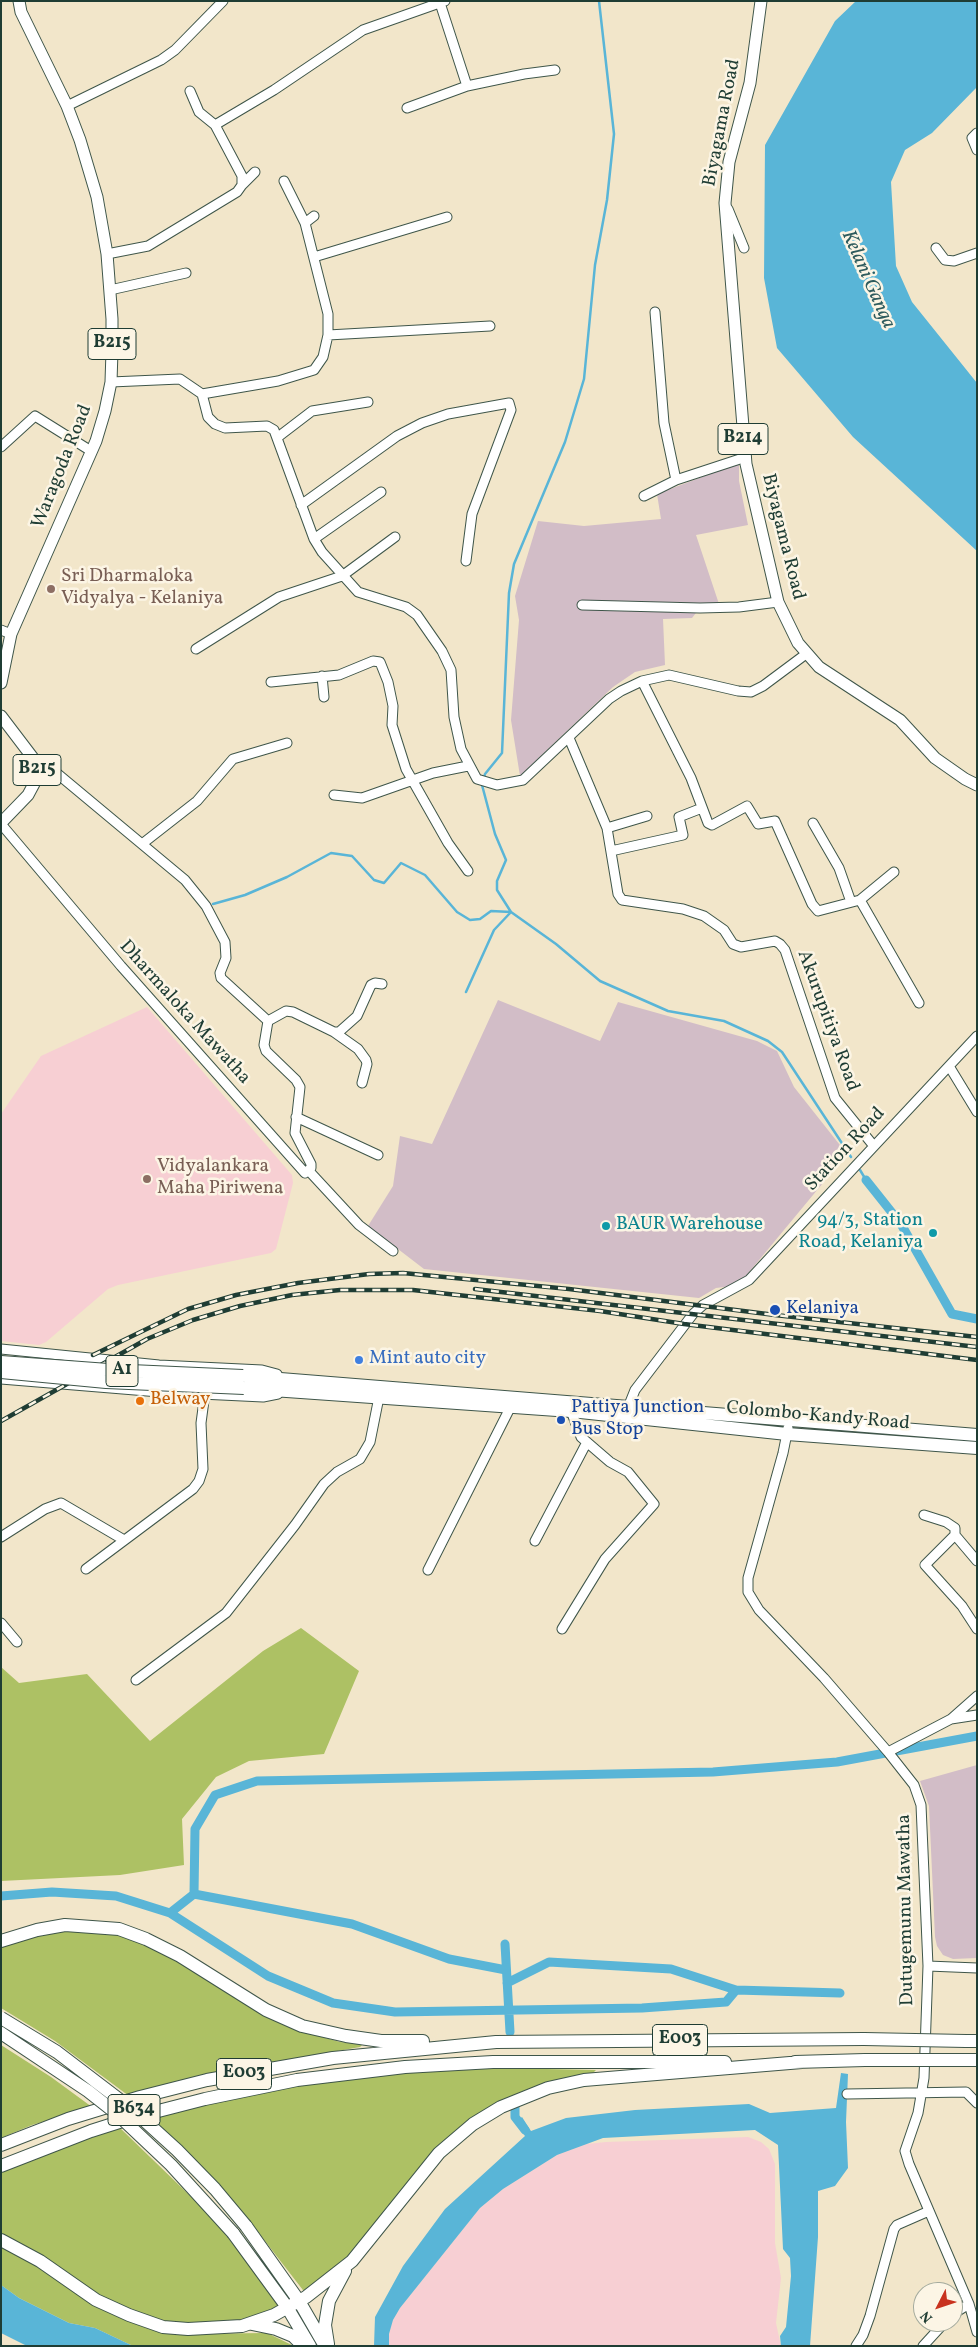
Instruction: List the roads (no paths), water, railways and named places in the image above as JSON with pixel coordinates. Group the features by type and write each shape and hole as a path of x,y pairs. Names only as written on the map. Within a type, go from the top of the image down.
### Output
{"highway":[{"name":"A1","path":"1,1362 299,1385"},
{"name":"A1","path":"1,1372 106,1382 244,1382"},
{"name":"Colombo-Kandy Road","path":"299,1385 627,1412 788,1434 977,1448"},
{"name":"Colombo-Kandy Road","path":"299,1385 379,1397 510,1408 788,1419 977,1435"},
{"path":"1,1941 37,1930 65,1925 119,1929 146,1939 180,1956 266,2010 302,2026 346,2036 381,2041 496,2042"},
{"name":"B634","path":"1,2018 57,2052 133,2110 196,2169 246,2226 299,2301 327,2346"},
{"name":"B634","path":"1,2033 81,2086 116,2113 171,2165 233,2233 288,2307 310,2346"},
{"name":"E003","path":"1,2145 106,2107 207,2080 333,2058 496,2042 864,2039 972,2041"},
{"name":"E003","path":"1,2166 91,2131 135,2117 205,2099 297,2080 405,2067 502,2062 971,2060"},
{"path":"327,2346 325,2325 329,2300 352,2261 439,2154 480,2120 501,2107 533,2093 584,2080 802,2062"},
{"path":"1,2240 40,2261 96,2300 129,2315 163,2326 188,2329 266,2325 293,2336 303,2346"},
{"path":"242,2326 266,2318 299,2301 352,2261"}],"main road":[{"name":"Waragoda Road","path":"1,683 6,632 91,451 105,411 111,382 112,319 110,290 107,254 97,197 80,140 67,106 21,12 19,1"},
{"name":"Biyagama Road","path":"761,1 750,83 729,162 725,203 746,457 778,602 798,643 819,667 900,720 935,758 965,780 977,785"},
{"name":"B215","path":"1,716 36,762 38,768 36,780 23,803 1,824"}],"street":[{"path":"67,106 161,60 175,50 223,1"},
{"path":"214,125 274,90 363,30 443,2 467,86"},
{"path":"407,108 467,86 524,74 555,70"},
{"path":"190,91 199,112 214,125 242,176 242,185"},
{"path":"977,133 972,138 977,150"},
{"path":"107,254 144,248 237,192 255,172"},
{"path":"111,382 180,380 202,394 278,381 314,370 324,358 328,335 328,314 305,223 284,181"},
{"path":"725,203 744,248"},
{"path":"305,223 314,216"},
{"path":"314,258 447,218"},
{"path":"936,248 945,260 954,261 976,254"},
{"path":"110,290 186,273"},
{"path":"655,312 664,423 676,480"},
{"path":"328,335 490,326"},
{"path":"202,394 208,417 214,424 224,428 267,426 274,430 314,539 342,576 358,592 406,607 417,615 431,632 451,670 454,717 461,749 468,766 477,779 497,785 512,784 523,780 609,699 621,690 642,681 669,675 738,691 751,692 763,686 806,654"},
{"path":"278,437 312,411 368,402"},
{"path":"301,505 397,436 422,423 448,414 509,403 511,410 472,514 466,561"},
{"path":"1,447 35,416 91,451"},
{"path":"644,496 676,480 746,457"},
{"path":"314,539 380,492"},
{"path":"196,649 279,597 342,576 395,536"},
{"path":"582,605 700,608 739,607 778,602"},
{"path":"271,682 338,674 374,661 380,662 388,682 393,706 392,725 412,781 448,843 468,871"},
{"path":"322,676 324,697"},
{"path":"642,681 691,778 708,823 712,825 747,806 759,824 772,820 775,821 818,911 856,901 894,872"},
{"name":"Akurupitiya Road","path":"569,738 607,828 618,894 622,900 683,909 704,916 724,930 733,944 741,947 775,941 780,944 785,950 835,1098 873,1145"},
{"path":"142,844 198,801 234,759 287,743"},
{"path":"334,795 362,798 433,773 468,766"},
{"path":"38,768 53,770 186,880 206,906 225,942 226,958 220,974 221,978 268,1021"},
{"path":"611,851 684,835 679,817 702,808"},
{"path":"607,828 647,816"},
{"path":"813,823 856,901 918,1003"},
{"name":"Dharmaloka Mawatha","path":"1,824 73,911 302,1171 309,1171 359,1225 393,1251"},
{"path":"334,1032 343,1030 357,1016 371,985 375,983 382,984"},
{"path":"268,1021 286,1011 293,1012 334,1032 358,1049 366,1060 367,1064 362,1083"},
{"path":"268,1021 264,1046 266,1051 296,1080 300,1087 295,1133 311,1164 309,1171"},
{"name":"Station Road","path":"627,1412 635,1390 693,1314 703,1305 749,1280 873,1145 977,1036"},
{"path":"949,1066 977,1112"},
{"path":"296,1117 378,1155"},
{"path":"1,1349 160,1365 262,1370 299,1385"},
{"path":"24,1382 26,1352"},
{"path":"159,1392 160,1365"},
{"path":"1,1379 159,1392 263,1397 299,1385"},
{"path":"86,1569 193,1489 199,1481 203,1469 201,1423 205,1393"},
{"path":"136,1680 226,1613 296,1525 324,1484 337,1472 360,1459 370,1442 379,1397"},
{"path":"428,1570 510,1408"},
{"path":"562,1629 605,1559 654,1504 628,1472 610,1462 582,1437 571,1411"},
{"name":"Dutugemunu Mawatha","path":"788,1419 788,1434 752,1562 748,1578 748,1592 759,1610 824,1678 904,1771 914,1785 921,1805 928,1966 922,2094 906,2151 929,2211 969,2304 977,2332"},
{"path":"535,1542 587,1442"},
{"path":"1,1537 45,1509 61,1503 124,1540"},
{"path":"924,1515 946,1522 955,1528 955,1535 977,1561"},
{"path":"955,1535 925,1565 962,1606 975,1624"},
{"path":"1,1623 18,1642"},
{"path":"888,1752 951,1719 977,1696"},
{"path":"951,1719 977,1715"},
{"path":"928,1966 977,1968"},
{"path":"966,2092 977,2103"},
{"path":"847,2094 977,2092"},
{"path":"856,2346 863,2335 870,2316 894,2229 898,2225 929,2211"},
{"path":"963,2308 969,2304"},
{"path":"923,2346 936,2332"}],"water":[{"name":"Kelani Ganga","path":"856,1 977,1 977,87 932,133 905,150 891,182 896,266 912,302 977,383 977,551 853,437 777,348 764,278 765,145 835,21"},
{"path":"841,2073 848,2074 846,2122 848,2168 835,2186 818,2191 818,2237 810,2346 781,2346 780,2336 786,2327 791,2276 790,2258 783,2249 778,2145 755,2130 603,2138 557,2155 503,2189 480,2208 400,2308 393,2320 389,2334 389,2346 374,2346 375,2317 403,2266 445,2209 525,2136 515,2123 522,2117 531,2131 566,2118 635,2110 749,2104 770,2113 836,2108"},
{"path":"1,2285 19,2298 69,2323 95,2328 133,2346 27,2346 1,2333"}],"waterway":[{"path":"599,1 614,134 607,200 595,265 584,379 565,442 514,564 509,593 502,753 485,774 482,785 495,834 506,860 497,881 497,890 511,912 556,944 600,981 668,1011 724,1021 768,1041 782,1052 851,1157"},
{"path":"213,904 245,895 287,877 331,853 352,856 374,880 384,883 401,863 425,875 457,912 470,920 480,919 491,911 511,912"},
{"path":"466,992 494,930 511,912"},
{"path":"860,1170 866,1180"},
{"path":"866,1180 901,1224 952,1314 977,1319"},
{"path":"1,1896 52,1892 116,1896 170,1913 194,1894 195,1829 215,1795 257,1781 713,1772 837,1762 977,1736"},
{"path":"194,1894 352,1924 449,1959 506,1970"},
{"path":"170,1913 268,1976 333,2003 395,2012 642,2008 726,2002 736,1990"},
{"path":"505,1944 510,2032"},
{"path":"507,1983 549,1962 671,1969 736,1990 840,1993"},
{"path":"515,2107 515,2117 525,2130"}],"railway":[{"path":"93,1355 188,1309 236,1295 298,1283 369,1274 403,1273 569,1289 775,1315 977,1337"},
{"path":"475,1289 977,1347"},
{"path":"1,1421 147,1339 193,1320 240,1306 292,1295 340,1290 413,1290 600,1311 684,1324 977,1360"}],"place":[{"name":"Sri Dharmaloka Vidyalya - Kelaniya","path":"51,589"},
{"name":"Vidyalankara Maha Piriwena","path":"147,1179"},
{"name":"BAUR Warehouse","path":"606,1226"},
{"name":"94/3, Station Road, Kelaniya","path":"933,1233"},
{"name":"Kelaniya","path":"775,1310"},
{"name":"Mint auto city","path":"359,1360"},
{"name":"Belway","path":"140,1401"},
{"name":"Pattiya Junction Bus Stop","path":"561,1420"}]}
